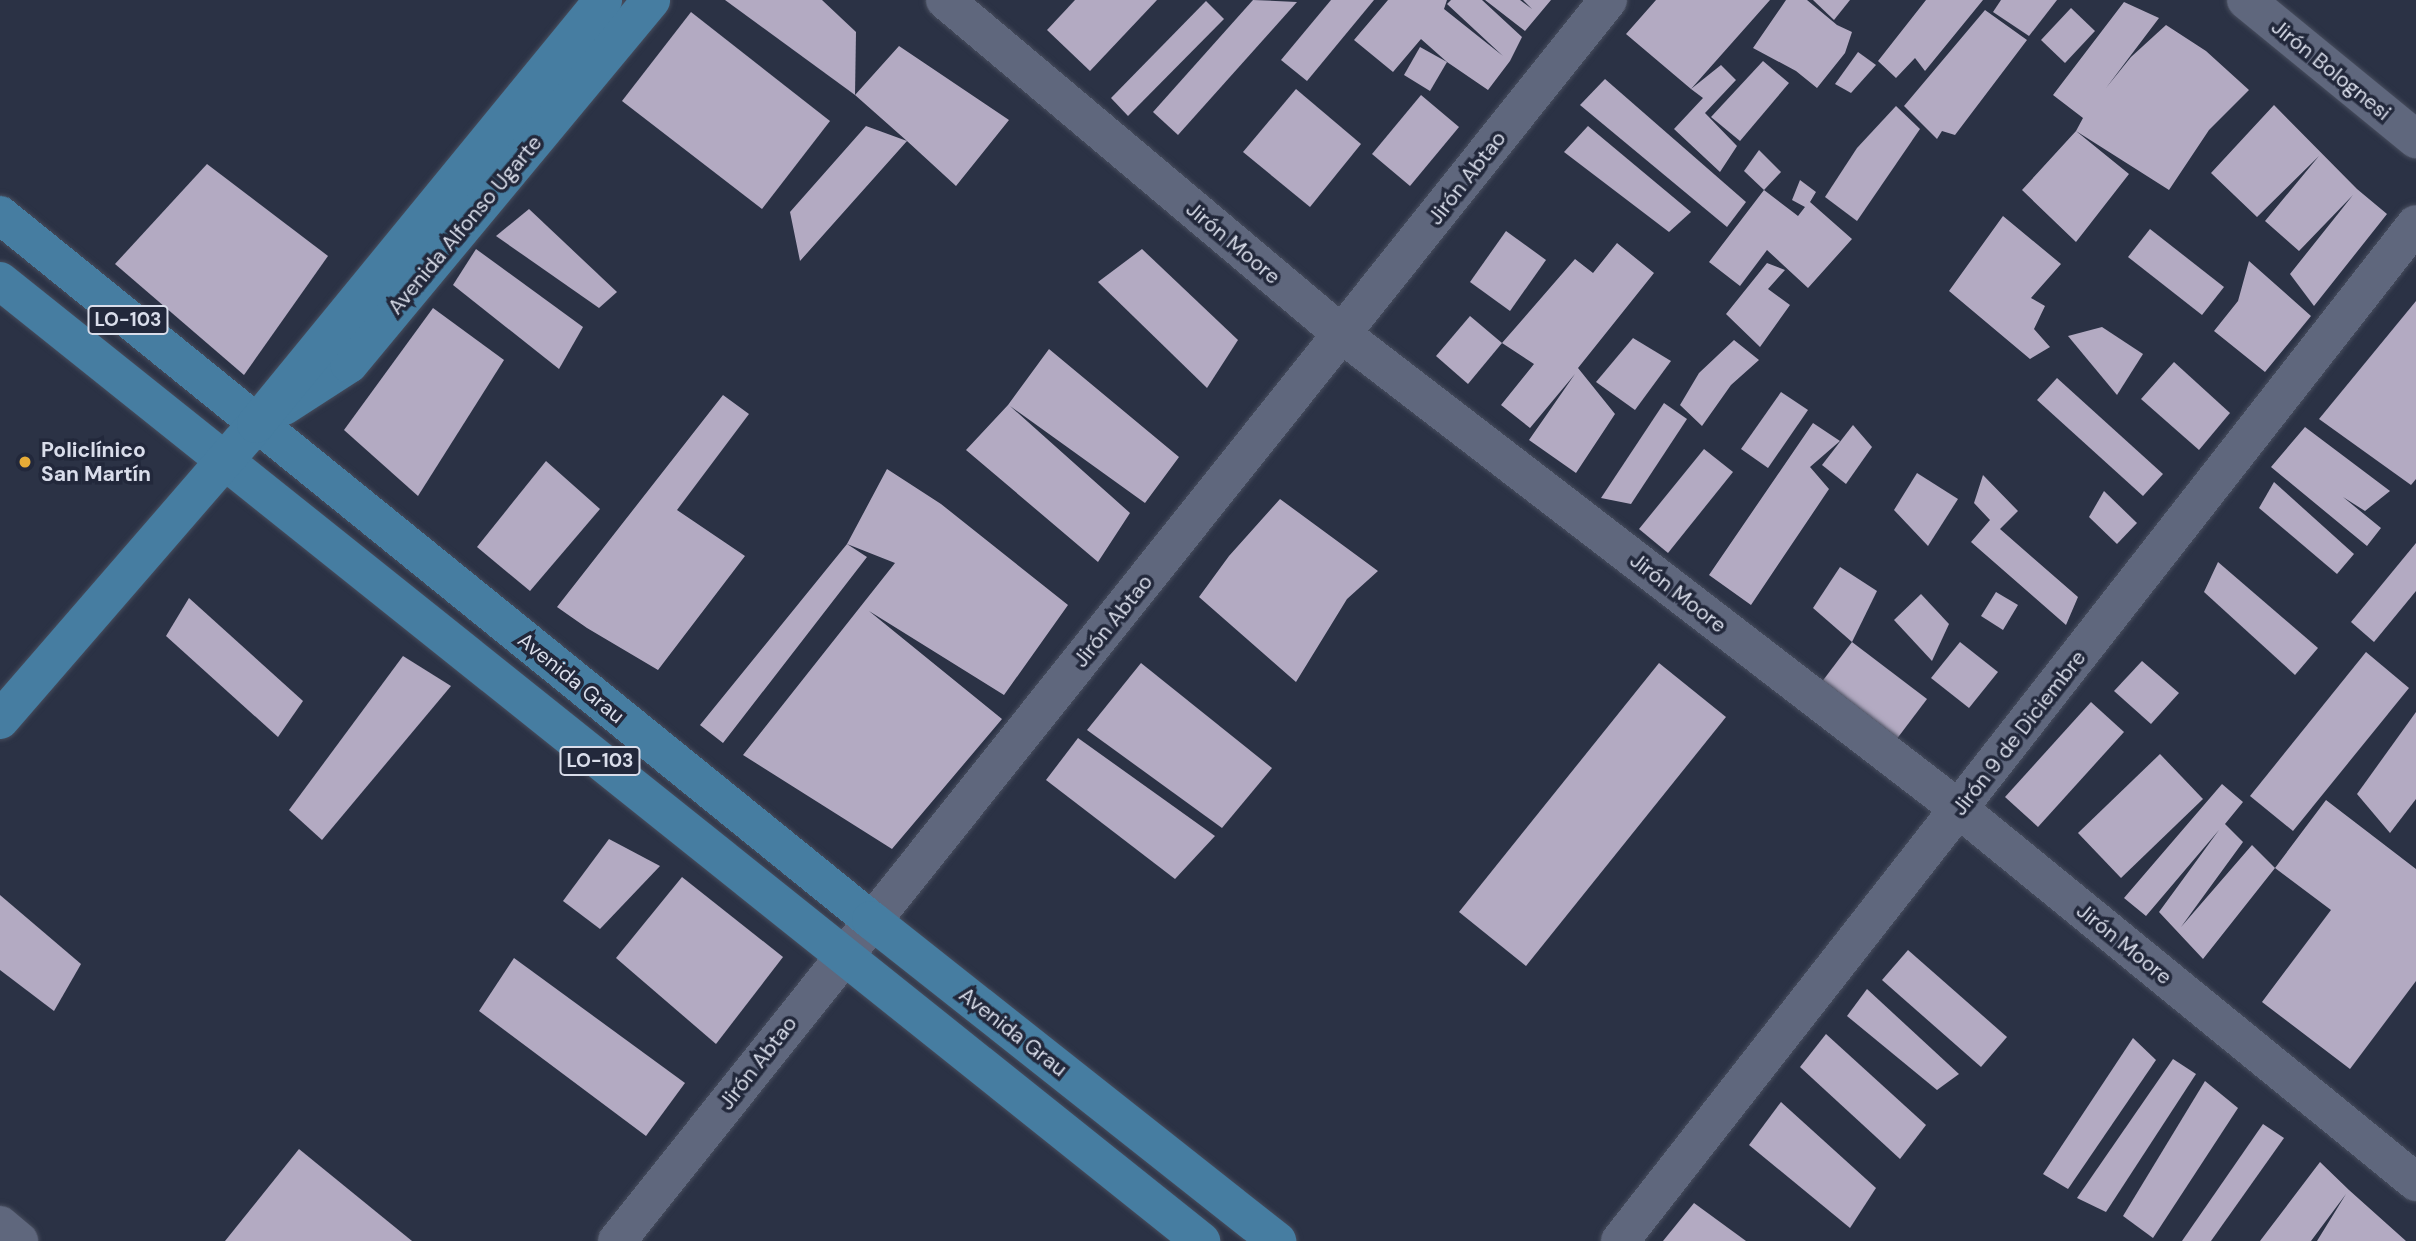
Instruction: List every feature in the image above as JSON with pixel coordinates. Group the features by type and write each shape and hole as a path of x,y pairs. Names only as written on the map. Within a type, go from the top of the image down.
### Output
{"main road":[{"name":"Avenida Alfonso Ugarte","path":"0,720 256,424 603,0"},
{"name":"Avenida Alfonso Ugarte","path":"256,424 349,364 651,0"},
{"name":"Avenida Grau","path":"0,215 871,920 1277,1241"},
{"name":"LO-103","path":"0,281 1201,1241"}],"street":[{"name":"Jirón Moore","path":"945,0 1343,335 1959,810 2416,1182"},
{"name":"Jirón Abtao","path":"617,1241 1608,0"},
{"name":"Jirón Bolognesi","path":"2245,0 2416,139"},
{"name":"Jirón 9 de Diciembre","path":"1620,1241 2416,224"},
{"path":"0,1225 19,1241"}],"building":[{"path":"725,0 822,0 856,32 855,95"},
{"path":"1075,0 1157,0 1090,71 1047,30"},
{"path":"1253,0 1297,2 1178,135 1153,112"},
{"path":"1331,0 1374,0 1307,81 1281,60"},
{"path":"1388,0 1447,0 1444,9 1503,56 1447,4 1451,0 1482,0 1522,37 1510,61 1488,90 1447,62 1421,39 1393,72 1354,40"},
{"path":"1485,0 1520,0 1532,9 1523,0 1551,0 1525,31"},
{"path":"1656,0 1770,0 1691,89 1626,34"},
{"path":"1786,0 1807,0 1837,25 1852,32 1845,53 1817,88 1796,71 1753,48"},
{"path":"1813,0 1850,0 1834,20"},
{"path":"1926,0 1983,0 1925,71 1915,58 1896,78 1878,61"},
{"path":"2001,0 2057,0 2029,36 1993,12"},
{"path":"1206,1 1224,19 1128,116 1111,98"},
{"path":"2124,2 2159,18 2106,88 2131,57 2166,25 2206,51 2249,90 2209,130 2169,190 2076,131 2083,118 2053,95"},
{"path":"2071,8 2095,31 2065,63 2041,40"},
{"path":"1985,10 2027,40 1955,135 1942,131 1937,139 1904,106"},
{"path":"691,12 830,121 762,209 622,101"},
{"path":"899,46 1009,120 956,186 855,95"},
{"path":"1420,47 1447,62 1430,91 1404,75"},
{"path":"1858,52 1876,65 1851,93 1835,84"},
{"path":"1763,61 1789,83 1740,141 1711,117"},
{"path":"1721,65 1736,80 1705,113 1737,146 1720,172 1674,129 1703,98 1691,89"},
{"path":"1605,79 1746,202 1727,227 1580,105"},
{"path":"1296,89 1361,144 1310,207 1243,152"},
{"path":"1421,95 1459,127 1410,186 1372,154"},
{"path":"2274,105 2357,189 2387,214 2314,306 2290,274 2353,195 2299,251 2265,221 2319,156 2257,217 2211,173"},
{"path":"1896,106 1920,129 1857,221 1825,197 1857,148"},
{"path":"866,126 907,141 800,261 790,212"},
{"path":"1588,126 1691,212 1669,232 1564,152"},
{"path":"2076,131 2129,174 2076,242 2022,190"},
{"path":"1759,150 1781,172 1764,190 1744,171"},
{"path":"207,164 328,256 244,375 115,264"},
{"path":"1800,180 1816,192 1810,202 1852,239 1808,288 1767,250 1740,286 1709,262 1764,190 1798,216 1805,207 1792,200"},
{"path":"529,209 617,292 599,308 496,236"},
{"path":"2003,216 2061,264 2031,298 2045,306 2034,329 2050,347 2030,359 1949,291"},
{"path":"2150,229 2224,287 2202,315 2128,257"},
{"path":"1506,231 1546,260 1510,311 1470,282"},
{"path":"1617,243 1654,273 1578,368 1615,414 1576,473 1529,440 1575,374 1530,428 1501,405 1534,364 1502,343 1575,259 1593,273"},
{"path":"476,249 583,327 559,369 453,285"},
{"path":"1142,249 1238,340 1207,388 1098,282"},
{"path":"2249,261 2311,316 2265,372 2214,331 2238,301"},
{"path":"1767,263 1785,270 1768,289 1790,305 1760,347 1726,314"},
{"path":"2416,301 2416,479 2411,485 2319,419"},
{"path":"433,308 504,360 418,496 344,430"},
{"path":"1470,316 1502,343 1468,384 1436,356"},
{"path":"2102,327 2143,354 2117,395 2068,336"},
{"path":"1633,338 1671,361 1635,410 1596,382"},
{"path":"1734,340 1759,360 1731,385 1702,426 1680,405 1699,373"},
{"path":"1049,349 1179,457 1145,503 1010,406 1130,513 1098,562 966,450 1008,405"},
{"path":"2174,362 2230,413 2199,450 2141,399"},
{"path":"2057,378 2163,474 2143,496 2037,400"},
{"path":"1781,392 1808,410 1768,468 1741,449"},
{"path":"723,395 749,414 677,510 745,556 658,670 557,607"},
{"path":"1664,403 1687,419 1631,504 1601,498"},
{"path":"1813,423 1840,441 1810,467 1829,489 1751,605 1709,575"},
{"path":"1853,425 1872,447 1846,484 1822,465"},
{"path":"2305,427 2390,491 2365,511 2343,497 2381,528 2367,546 2271,467"},
{"path":"1704,449 1733,472 1668,553 1639,529"},
{"path":"546,461 600,509 530,591 477,547"},
{"path":"887,469 941,504 1068,605 1004,695 869,611 1002,719 892,849 743,755 895,563 847,544"},
{"path":"1917,473 1958,499 1928,546 1894,510"},
{"path":"1983,475 2018,511 2000,529 2078,597 2066,625 1971,542 1990,520 1974,503"},
{"path":"2274,482 2354,554 2337,574 2259,508"},
{"path":"2104,491 2137,523 2117,544 2089,517"},
{"path":"1280,499 1378,571 1347,599 1296,682 1199,597 1229,556"},
{"path":"2416,543 2416,591 2374,642 2351,622"},
{"path":"847,544 867,557 723,743 700,725"},
{"path":"2218,562 2318,648 2295,675 2204,592"},
{"path":"1840,567 1877,591 1852,642 1813,608"},
{"path":"1996,592 2018,605 2003,630 1981,616"},
{"path":"1921,594 1949,624 1932,661 1894,620"},
{"path":"189,598 303,701 278,737 166,636"},
{"path":"1852,642 1927,699 1896,740 1821,683"},
{"path":"1960,642 1998,672 1969,708 1931,678"},
{"path":"2366,652 2409,688 2293,831 2250,796"},
{"path":"403,656 451,686 322,840 289,810"},
{"path":"2142,661 2179,693 2151,724 2114,691"},
{"path":"1141,663 1272,768 1222,828 1087,730"},
{"path":"1659,663 1726,717 1526,966 1459,912"},
{"path":"2091,702 2124,732 2038,827 2005,797"},
{"path":"2416,712 2416,799 2390,833 2357,794"},
{"path":"1078,738 1215,836 1175,879 1046,780"},
{"path":"2160,754 2203,799 2121,878 2078,833"},
{"path":"2222,784 2243,802 2225,824 2243,842 2181,927 2252,845 2275,868 2203,959 2159,912 2219,830 2146,916 2124,898"},
{"path":"2326,800 2416,869 2416,981 2350,1069 2262,1002 2331,910 2275,868"},
{"path":"609,839 660,866 600,929 563,901"},
{"path":"682,877 783,957 716,1044 616,958"},
{"path":"0,895 81,964 54,1011 0,970"},
{"path":"1908,950 2007,1037 1981,1067 1882,980"},
{"path":"514,958 685,1083 646,1136 479,1011"},
{"path":"1867,989 1959,1074 1937,1090 1847,1016"},
{"path":"1826,1034 1926,1125 1900,1159 1800,1067"},
{"path":"2133,1038 2156,1060 2068,1189 2043,1174"},
{"path":"2173,1059 2196,1074 2106,1212 2077,1198"},
{"path":"2205,1081 2238,1108 2153,1238 2123,1216"},
{"path":"1781,1102 1876,1188 1850,1228 1749,1145"},
{"path":"2263,1124 2284,1138 2211,1241 2182,1241"},
{"path":"299,1149 412,1241 225,1241"},
{"path":"2320,1162 2406,1241 2317,1241 2346,1194 2311,1241 2260,1241"},
{"path":"1694,1203 1746,1241 1663,1241"}],"place":[{"name":"Policlínico San Martín","path":"25,462"}]}
